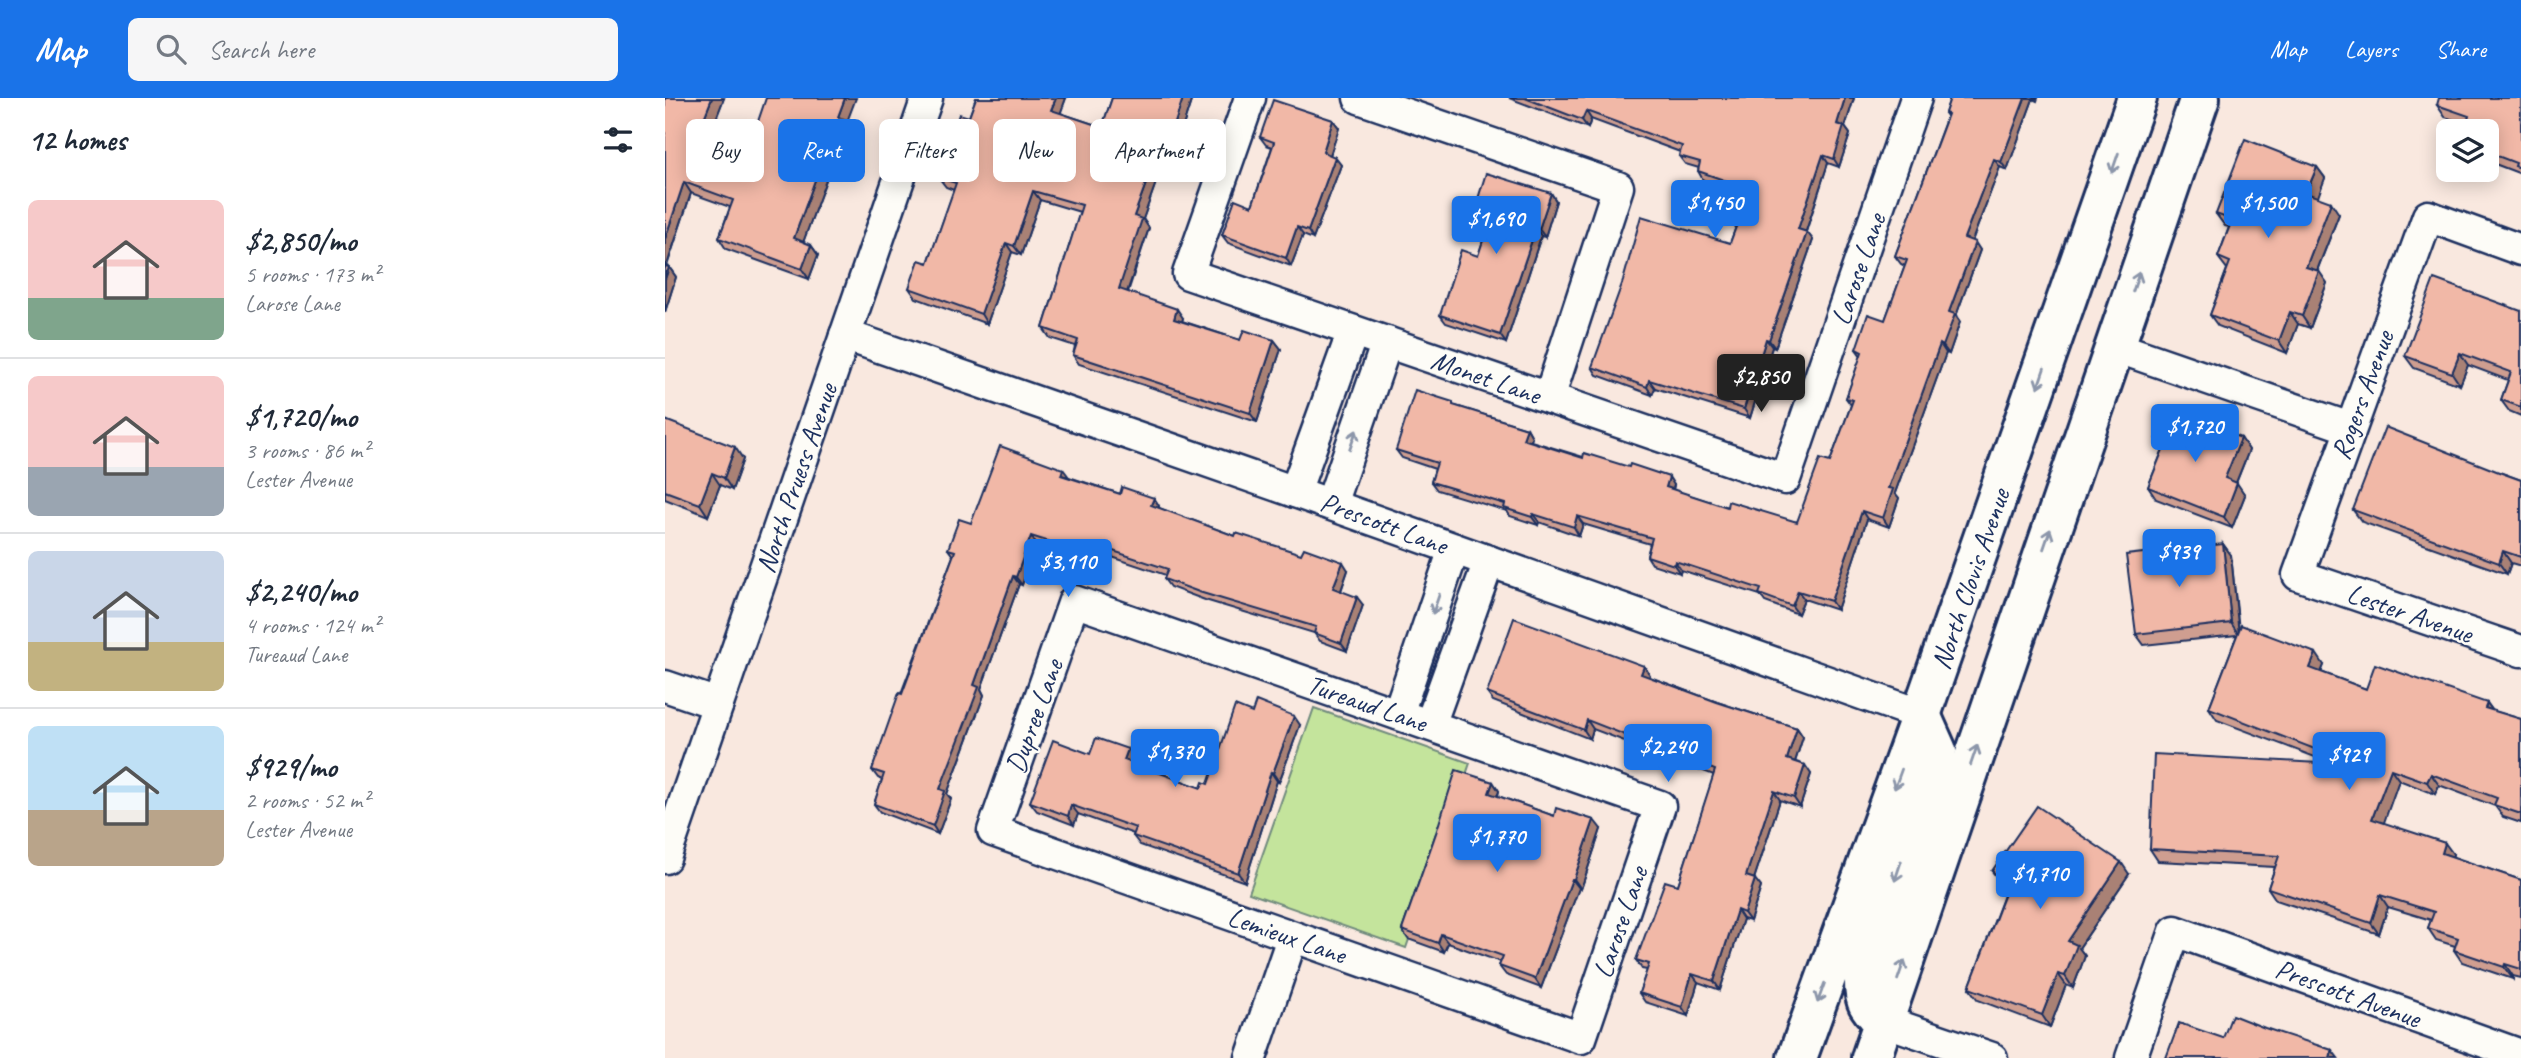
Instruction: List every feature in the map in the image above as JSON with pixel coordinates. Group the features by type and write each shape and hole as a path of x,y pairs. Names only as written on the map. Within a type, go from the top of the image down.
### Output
{"main road":[{"name":"North Clovis Avenue","path":"1797,1058 1921,715 2137,98"},
{"path":"1871,1058 2200,98"},
{"path":"1884,1021 1865,1001 1864,972 1937,751 1921,715"}],"street":[{"name":"North Pruess Avenue","path":"665,858 927,98"},
{"name":"Monet Lane","path":"1250,98 1188,274 1785,480"},
{"path":"1359,98 1618,187 1549,398"},
{"name":"Larose Lane","path":"1785,480 1916,98"},
{"name":"Rogers Avenue","path":"2298,575 2428,216 2521,250"},
{"path":"1296,492 1353,331"},
{"name":"Prescott Lane","path":"845,335 1296,492 1921,715"},
{"path":"1331,505 1387,342"},
{"path":"2113,346 2350,428"},
{"path":"1398,714 1454,549"},
{"path":"1430,725 1489,561"},
{"name":"Lester Avenue","path":"2298,575 2521,651"},
{"name":"Tureaud Lane","path":"1074,601 1660,806"},
{"name":"Dupree Lane","path":"993,831 1074,601"},
{"path":"665,686 718,704"},
{"name":"Larose Lane","path":"1581,1038 1660,806"},
{"name":"Lemieux Lane","path":"993,831 1581,1038"},
{"name":"Prescott Avenue","path":"2131,1058 2175,931 2521,1055"},
{"path":"1251,1058 1292,938"},
{"path":"1884,1021 1991,1058"}],"green space":[{"path":"1314,708 1470,763 1406,948 1249,893"}],"building":[{"path":"665,98 712,98 704,119 686,119 686,182 764,182 764,119 759,119 766,98 845,98 838,117 844,119 778,119 778,182 814,182 794,238 811,245 802,269 719,238 733,200 684,182 665,239"},
{"path":"976,98 1056,98 1051,110 1090,123 1090,182 1147,182 1134,216 1142,219 1119,289 1177,309 1174,319 1240,340 1244,330 1274,340 1250,413 1073,355 1078,340 1043,328 1082,205 1033,191 1014,246 1006,243 981,314 909,288 919,260 928,263 956,183 953,182 979,182 979,119 957,119 959,114 969,117"},
{"path":"1112,98 1183,98 1176,119 1105,119"},
{"path":"1525,98 1845,98 1837,124 1844,126 1834,159 1823,155 1798,229 1807,232 1769,340 1766,339 1744,409 1649,380 1647,387 1592,367 1623,281 1641,216 1730,243 1750,189 1698,171 1700,162 1679,156 1682,146 1586,111 1582,120"},
{"path":"1950,98 2025,98 2001,162 1994,159 1964,238 1975,242 1949,312 1955,314 1943,346 1940,344 1888,488 1893,489 1883,518 1862,511 1831,601 1798,591 1792,606 1759,594 1761,589 1675,561 1674,565 1647,556 1652,538 1577,516 1574,527 1504,508 1505,504 1431,482 1437,463 1396,450 1415,390 1527,428 1523,439 1583,458 1584,453 1629,467 1630,464 1669,477 1666,487 1727,507 1728,501 1797,522 1820,459 1830,462 1853,400 1846,398 1862,352 1856,349 1868,314 1885,320 1907,260 1895,256 1948,114 1945,113"},
{"path":"2439,98 2521,98 2521,168 2515,166 2516,163 2499,157 2499,119 2468,119 2469,116 2437,105"},
{"path":"1273,100 1333,120 1323,152 1335,157 1308,231 1297,227 1286,258 1222,235 1235,199 1252,206 1274,142 1260,137"},
{"path":"2245,139 2317,167 2306,193 2331,202 2306,267 2319,271 2302,316 2290,312 2279,341 2210,315 2230,262 2218,257 2232,220 2216,214"},
{"path":"1486,173 1551,193 1539,229 1536,228 1500,335 1440,315 1461,250 1478,256 1494,207 1477,202"},
{"path":"2434,279 2521,311 2521,407 2501,400 2511,372 2460,353 2452,373 2405,356"},
{"path":"2168,410 2241,438 2225,478 2237,483 2224,517 2148,487 2166,442 2157,439"},
{"path":"665,420 735,447 724,478 712,473 700,504 665,491"},
{"path":"2385,427 2521,480 2521,557 2503,551 2499,563 2353,510"},
{"path":"1000,446 1063,469 1061,475 1120,494 1122,487 1154,498 1151,505 1235,536 1236,533 1301,554 1304,548 1343,562 1333,588 1357,597 1341,643 1314,633 1316,627 1164,579 1168,569 1104,548 1100,558 1031,536 1016,577 1013,576 974,685 979,687 940,789 945,791 933,826 874,804 884,774 872,770 955,551 948,549 959,519 971,523"},
{"path":"2223,544 2231,623 2136,634 2126,555"},
{"path":"1514,618 1644,666 1641,674 1797,728 1787,759 1805,765 1794,798 1774,791 1746,876 1755,879 1744,913 1737,910 1714,981 1692,974 1682,1007 1639,993 1649,964 1636,960 1665,881 1678,885 1715,770 1587,720 1584,730 1487,693"},
{"path":"2241,625 2316,653 2310,668 2366,689 2375,664 2487,703 2485,708 2521,719 2521,814 2494,805 2497,798 2431,774 2427,782 2391,769 2372,819 2445,843 2442,853 2521,880 2521,969 2505,964 2504,967 2454,950 2458,938 2428,928 2434,912 2380,895 2371,923 2268,888 2279,856 2150,849 2154,754 2356,765 2209,708"},
{"path":"1256,701 1294,716 1273,773 1271,772 1238,873 1133,836 1136,828 1071,805 1068,816 1030,802 1053,740 1090,754 1096,738 1128,749 1124,760 1201,788 1203,782 1208,784 1235,706 1252,713"},
{"path":"1456,770 1493,782 1489,793 1554,816 1556,808 1594,820 1535,979 1499,966 1503,956 1441,934 1438,943 1402,930"},
{"path":"2037,806 2121,862 2068,941 2077,945 2065,976 2058,974 2042,1015 1969,988 2009,883 1992,871"},
{"path":"2232,1015 2332,1050 2330,1058 2166,1058 2179,1023 2223,1038"}]}
